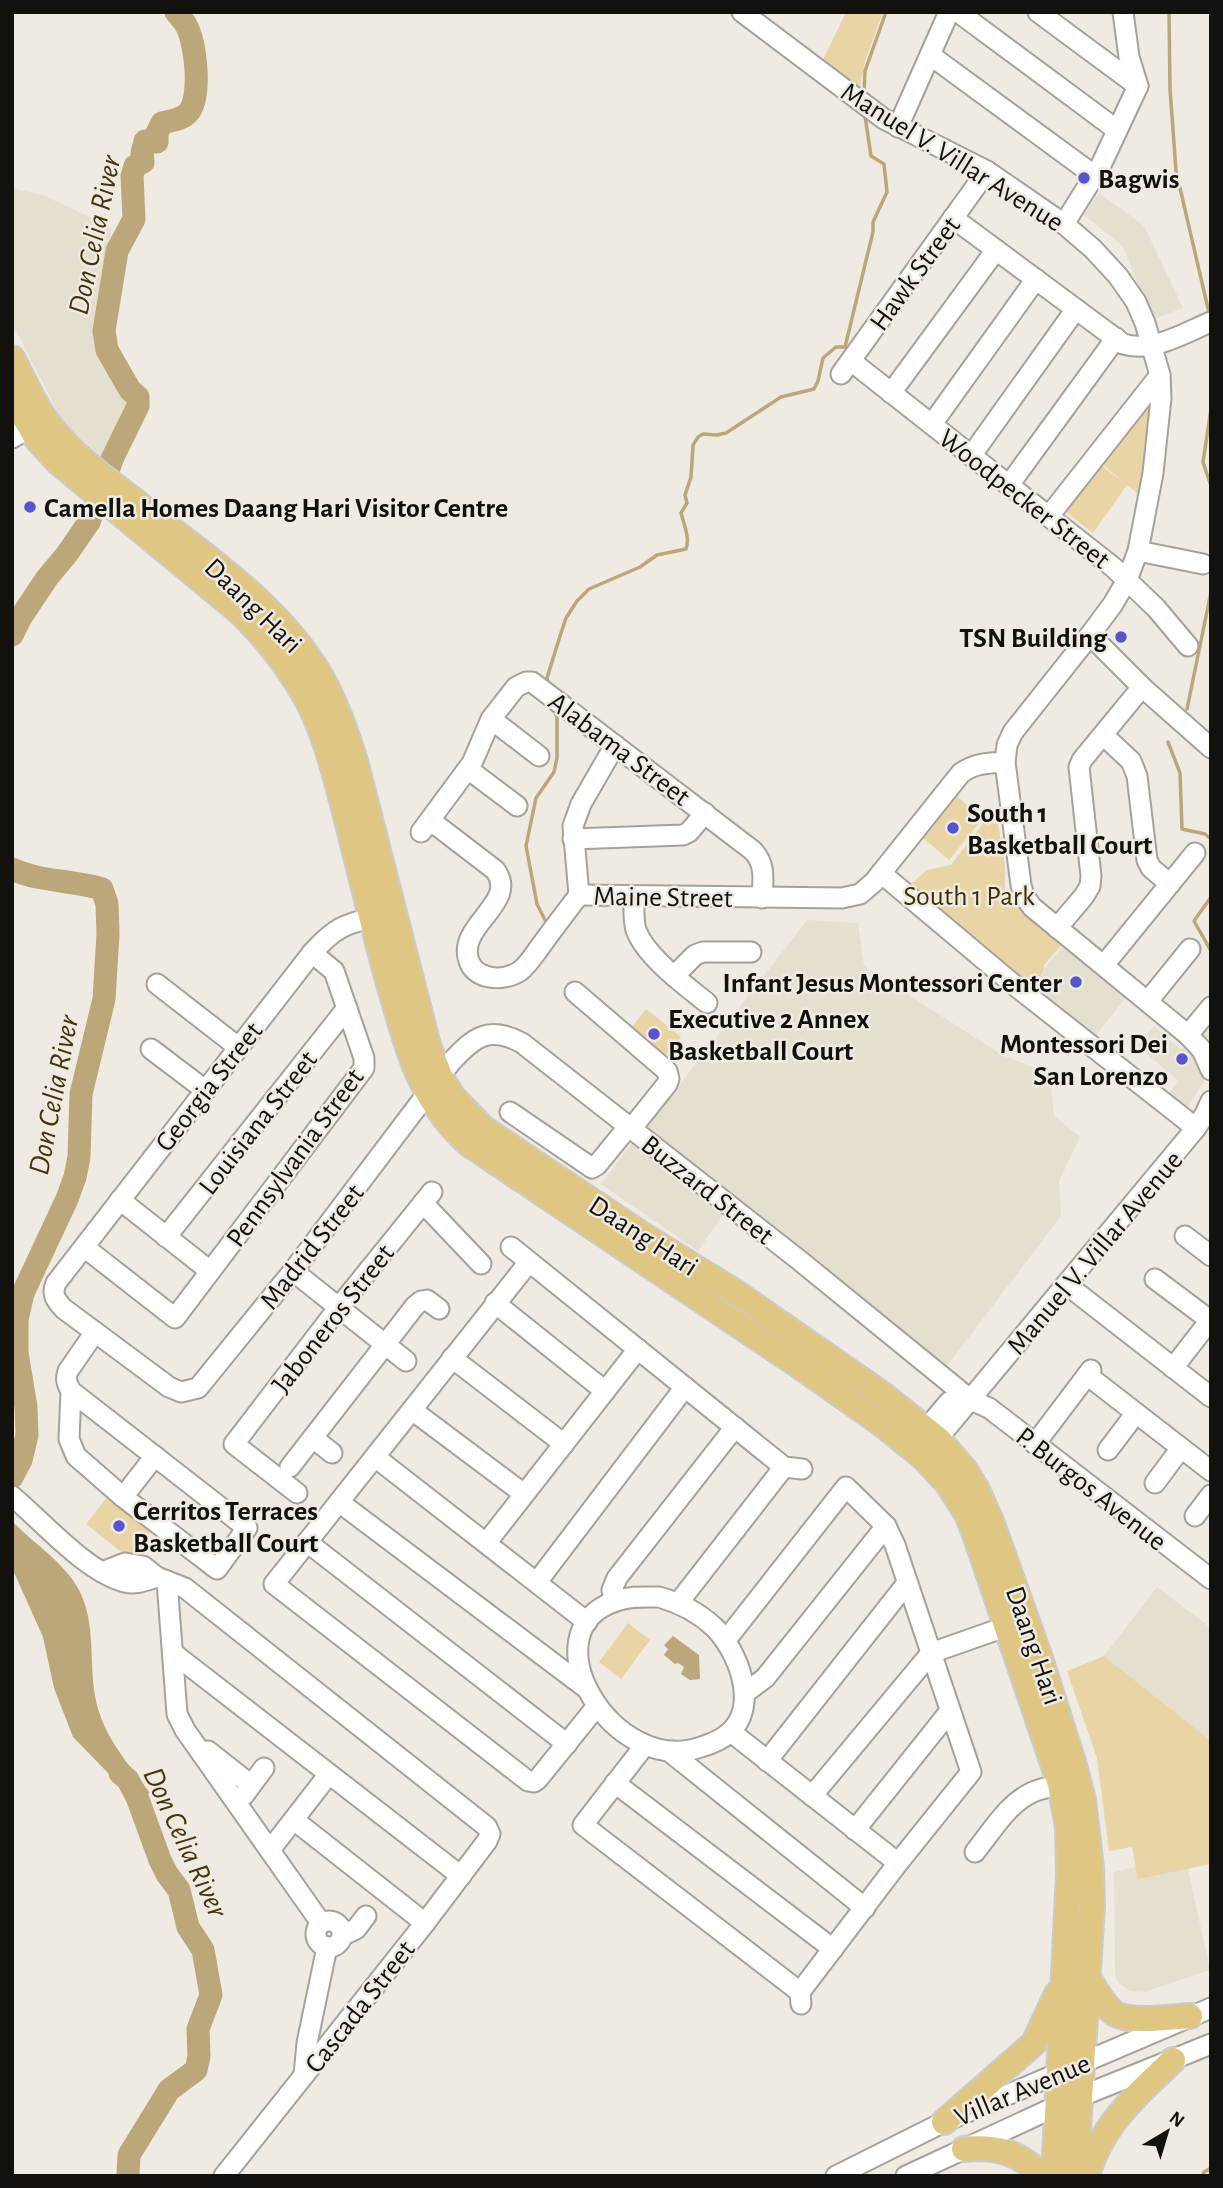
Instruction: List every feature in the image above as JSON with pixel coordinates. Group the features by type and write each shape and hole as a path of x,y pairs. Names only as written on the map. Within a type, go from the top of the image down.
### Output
{"main road":[{"name":"Daang Hari","path":"12,358 24,415 46,449 84,472 121,502 241,613 263,636 296,682 315,717 382,915 410,1056 434,1086 453,1129 469,1144 638,1245 798,1365 958,1462 977,1490 991,1521 1060,1784 1068,1827 1083,2063 1077,2176"},
{"name":"Daang Hari","path":"1017,1623 1074,1765 1083,1800 1091,1894 1058,2072 1054,2176"},
{"path":"944,2122 1034,2043 1050,2012 1076,1977 1121,2016 1148,2018 1201,2012"},
{"path":"1086,2176 1109,2128 1172,2060"},
{"path":"964,2149 995,2148 1011,2152 1025,2160 1042,2176"}],"street":[{"name":"Manuel V. Villar Avenue","path":"742,12 891,123 987,171 1064,224 1093,249 1118,276 1136,302 1153,345 1160,375 1161,398 1153,473 1138,551 1127,579 1090,635 1021,719 1007,745 1004,762 1024,896 1032,907 1188,1035 1202,1049 1211,1070"},
{"path":"891,123 930,55 949,12"},
{"path":"958,12 1116,130"},
{"path":"1038,12 1138,86"},
{"path":"1064,224 1095,176 1138,86 1129,57 1122,13"},
{"path":"930,55 1095,176"},
{"name":"Hawk Street","path":"846,368 987,171"},
{"path":"953,218 1123,344 1134,347 1153,345 1211,322"},
{"path":"891,393 996,250"},
{"path":"932,424 1036,279"},
{"path":"971,456 1076,309"},
{"path":"1009,485 1116,338"},
{"name":"Woodpecker Street","path":"846,368 891,393 1127,579 1188,646"},
{"path":"1049,516 1160,375"},
{"path":"1138,551 1203,564"},
{"path":"1090,635 1142,687 1211,748"},
{"name":"Alabama Street","path":"475,971 469,962 469,940 500,895 500,876 495,870 426,826 468,769 491,719 520,684 526,682 536,684 757,855 763,869 762,898"},
{"path":"1057,928 1090,886 1079,767 1142,687"},
{"path":"491,719 539,756"},
{"path":"1103,734 1134,768 1147,860 1151,868 1170,884"},
{"path":"579,895 573,826 576,815 615,745"},
{"name":"Maine Street","path":"475,971 493,978 518,973 579,895 762,898 851,897 860,894 881,873 961,773 981,763 1004,762"},
{"path":"468,769 517,806"},
{"path":"573,839 683,835 689,832 705,813"},
{"path":"1104,965 1195,853"},
{"path":"881,873 1013,984 1206,1115"},
{"path":"634,897 634,920 641,940 674,976 707,1003"},
{"name":"Georgia Street","path":"95,1332 64,1309 54,1296 56,1283 312,953 333,931 342,926 382,915"},
{"path":"1148,1001 1190,949"},
{"path":"674,976 695,955 703,952 751,952"},
{"name":"Pennsylvania Street","path":"84,1247 175,1318 364,1068 334,971 312,953"},
{"path":"157,984 238,1046"},
{"path":"510,1112 592,1168 667,1084 667,1071 575,992"},
{"path":"1188,1035 1211,1007"},
{"name":"Louisiana Street","path":"166,1237 347,1008"},
{"name":"Buzzard Street","path":"434,1086 473,1040 481,1035 503,1035 522,1042 799,1260 971,1400"},
{"path":"151,1049 205,1090"},
{"name":"Madrid Street","path":"95,1332 169,1387 181,1392 198,1388 293,1271 434,1086"},
{"name":"Manuel V. Villar Avenue","path":"924,1443 971,1400 1206,1115"},
{"name":"Jaboneros Street","path":"297,1493 234,1444 427,1198 481,1265"},
{"path":"120,1200 210,1271"},
{"path":"1185,1236 1211,1256"},
{"path":"511,1247 735,1427 793,1468 679,1602"},
{"path":"529,1262 274,1584 528,1781 534,1782 567,1744 592,1698"},
{"path":"293,1271 406,1361"},
{"path":"1155,1279 1211,1320 1173,1368"},
{"path":"1067,1285 1211,1397"},
{"path":"290,1467 421,1301 427,1300 439,1309"},
{"path":"495,1303 605,1391"},
{"path":"71,1391 68,1426 71,1449 82,1464 217,1569 247,1528 71,1391 67,1384 68,1371 95,1332"},
{"path":"487,1542 638,1349"},
{"path":"452,1358 564,1444"},
{"path":"1035,1444 1089,1372 1136,1413 1211,1471"},
{"path":"537,1582 685,1387"},
{"name":"P. Burgos Avenue","path":"971,1400 989,1408 1211,1579"},
{"path":"412,1410 524,1494"},
{"path":"1108,1450 1136,1413"},
{"path":"614,1602 612,1590 617,1578 735,1427"},
{"path":"313,1438 332,1453"},
{"path":"1155,1483 1181,1448"},
{"path":"124,1497 155,1456"},
{"path":"375,1457 587,1622"},
{"path":"645,1745 583,1825 801,1998 833,1949 971,1772 895,1545 886,1526 846,1487 726,1640"},
{"path":"1195,1516 1211,1495"},
{"path":"18,1500 85,1561 102,1572 125,1563 143,1566 162,1579 173,1653 177,1714 192,1739 321,1923 316,1931 320,1943 335,1941 356,1929 366,1916"},
{"path":"339,1502 592,1698 620,1729 645,1745 670,1752 865,1908"},
{"path":"745,1693 765,1678 886,1526"},
{"path":"307,1542 567,1744"},
{"name":"Cascada Street","path":"162,1579 185,1588 487,1827 490,1834 488,1841 425,1923 224,2176"},
{"path":"767,1760 907,1583"},
{"path":"592,1698 579,1668 578,1651 580,1637 587,1622 600,1609 627,1598 659,1597 679,1602 706,1620 726,1640 738,1662 745,1693 740,1716 731,1732 715,1742 698,1748 670,1752"},
{"path":"812,1796 931,1653 1017,1623"},
{"path":"173,1653 461,1876"},
{"path":"855,1830 950,1711"},
{"path":"731,1732 898,1863"},
{"path":"192,1739 251,1785"},
{"path":"237,1804 264,1769"},
{"path":"270,1850 329,1774"},
{"path":"615,1783 833,1949"},
{"path":"975,1852 1010,1808 1021,1799 1033,1792 1060,1784"},
{"path":"294,1820 425,1923"},
{"path":"304,2075 307,2043 335,1941"},
{"name":"Villar Avenue","path":"836,2176 944,2122 1201,2012"},
{"name":"Villar Avenue","path":"906,2176 1057,2106 1211,2044"}],"shaded area":[{"path":"12,188 43,195 111,227 106,294 100,330 102,353 122,389 130,413 115,444 103,458 60,416 12,323"},
{"path":"1099,193 1144,226 1183,308 1152,320 1123,246 1084,215"},
{"path":"807,920 858,923 864,966 1002,1055 1050,1074 1054,1116 1080,1137 1059,1181 1061,1216 947,1366 646,1128"},
{"name":"Infant Jesus Montessori Center","path":"1066,942 1129,993 1091,1042 1029,993"},
{"name":"Montessori Dei San Lorenzo","path":"1211,1017 1211,1069 1184,1114 1164,1099 1179,1081 1137,1046 1154,1026 1182,1050"},
{"path":"633,1142 724,1213 698,1251 601,1184"},
{"path":"12,1521 57,1562 79,1590 88,1616 93,1683 98,1710 116,1748 150,1793 137,1797 111,1776 73,1737 54,1688 43,1637 12,1568"},
{"path":"1157,1587 1211,1628 1211,1741 1104,1656"},
{"path":"673,1636 699,1655 700,1679 690,1680 681,1674 684,1667 664,1655 668,1649 664,1645"},
{"path":"1185,1855 1210,1970 1145,1992 1130,1991 1118,1983 1115,1977 1114,1872"}],"green space":[{"path":"846,12 883,12 865,61 860,86 822,62"},
{"path":"1151,391 1142,497 1127,485 1093,533 1066,512 1101,465 1124,483 1098,460"},
{"name":"South 1 Basketball Court","path":"956,796 983,818 949,860 923,838"},
{"name":"South 1 Park","path":"985,821 998,824 1005,866 1005,891 1022,911 1065,941 1044,965 1044,971 1028,992 906,888 927,870 951,865"},
{"name":"Executive 2 Annex Basketball Court","path":"646,1009 681,1037 661,1060 628,1032"},
{"name":"Cerritos Terraces Basketball Court","path":"109,1495 152,1529 129,1558 86,1524"},
{"path":"628,1623 650,1640 621,1679 599,1662"},
{"path":"1104,1656 1211,1741 1211,1864 1138,1879 1132,1847 1109,1851 1097,1758 1067,1671"}],"waterway":[{"name":"Don Celia River","path":"12,635 47,578 89,522 113,457 138,406 138,397 130,390 107,350 104,331 117,251 134,219 132,176 135,166 143,162 145,141 157,142 157,133 162,123 185,116 195,95 196,70 190,33 176,12"},
{"path":"864,94 865,71 886,12"},
{"path":"1169,12 1170,89 1176,171 1210,317"},
{"path":"549,687 547,678 560,636 566,618 577,601 589,589 640,567 657,555 686,549 687,536 681,513 687,503 685,495 691,477 693,445 698,437 703,434 726,433 781,397 814,389 823,358 836,347 845,347 873,232 873,222 887,192 884,164 871,156 865,116"},
{"path":"1211,409 1203,462 1211,486"},
{"path":"1187,709 1211,592"},
{"path":"546,922 537,904 526,846 536,798 554,772 557,758 557,718 554,708"},
{"path":"1168,742 1180,773 1182,829 1205,834 1211,839"},
{"name":"Don Celia River","path":"12,869 102,889 107,904 108,934 104,999 81,1094 79,1157 75,1177 23,1293 17,1320 17,1353 26,1407 27,1435 21,1460 12,1477"},
{"path":"1211,897 1194,921 1211,951"},
{"name":"Don Celia River","path":"120,1773 128,1780 137,1797 160,1860 179,1890 188,1927 203,1950 211,1995 198,2029 199,2056 196,2070 169,2090 129,2155 128,2176"},
{"path":"1203,2176 1204,2172 1211,2168"}],"place":[{"name":"Bagwis","path":"1084,178"},
{"name":"Camella Homes Daang Hari Visitor Centre","path":"30,507"},
{"name":"TSN Building","path":"1121,637"},
{"name":"South 1 Basketball Court","path":"953,828"},
{"name":"Infant Jesus Montessori Center","path":"1076,982"},
{"name":"Executive 2 Annex Basketball Court","path":"654,1034"},
{"name":"Montessori Dei San Lorenzo","path":"1182,1059"},
{"name":"Cerritos Terraces Basketball Court","path":"119,1526"}]}
